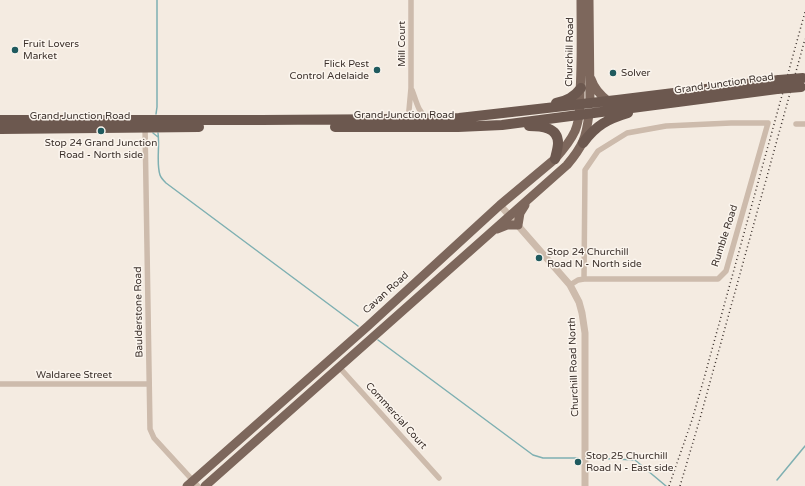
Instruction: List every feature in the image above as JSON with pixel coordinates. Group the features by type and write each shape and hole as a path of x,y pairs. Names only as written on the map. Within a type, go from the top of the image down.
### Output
{"highway":[{"name":"Grand Junction Road","path":"0,129 145,124 261,123 408,123 458,127 502,125 578,115 590,108 608,101 804,82"},
{"name":"Grand Junction Road","path":"408,123 429,119 459,118 580,104 590,108 655,105 778,84"},
{"path":"523,111 567,100 580,88"},
{"path":"583,143 591,132 600,125 655,105"},
{"name":"Grand Junction Road","path":"0,120 145,124"},
{"path":"502,125 547,127 553,131 558,140 555,159"}],"main road":[{"name":"Churchill Road","path":"580,104 581,0"},
{"name":"Churchill Road","path":"589,0 590,108"},
{"path":"590,73 595,88 608,101"},
{"name":"Cavan Road","path":"193,484 500,205 555,159 571,138 575,130 580,104"},
{"path":"205,486 567,165 583,143 590,108"},
{"path":"494,230 507,225 518,225 520,213 528,198"}],"street":[{"name":"Mill Court","path":"408,123 411,88 411,0"},
{"name":"Mill Court","path":"411,88 420,111 429,119"},
{"name":"Rumble Road","path":"570,285 578,280 584,279 718,279 726,271 768,123 666,126 627,133 598,151 585,170 584,279"},
{"name":"Baulderstone Road","path":"145,124 149,423 151,433 154,438 193,484"},
{"path":"796,124 805,124"},
{"name":"Churchill Road North","path":"500,205 570,285 579,302 584,325 585,486"},
{"name":"Commercial Court","path":"339,367 439,478"},
{"name":"Waldaree Street","path":"0,384 149,384"}],"waterway":[{"path":"156,114 157,0"},
{"path":"153,133 158,137"},
{"path":"158,133 159,170 161,177 166,183 358,326"},
{"path":"378,340 533,455 543,458 578,458"},
{"path":"777,480 805,446"},
{"path":"593,458 635,460 666,486"}],"railway":[{"path":"669,486 692,420 703,382 805,12"},
{"path":"680,486 805,39"}],"place":[{"name":"Fruit Lovers Market","path":"15,50"},
{"name":"Flick Pest Control Adelaide","path":"377,70"},
{"name":"Solver","path":"613,73"},
{"name":"Stop 24 Grand Junction Road - North side","path":"101,131"},
{"name":"Stop 24 Churchill Road N - North side","path":"539,258"},
{"name":"Stop 25 Churchill Road N - East side","path":"578,462"}]}
